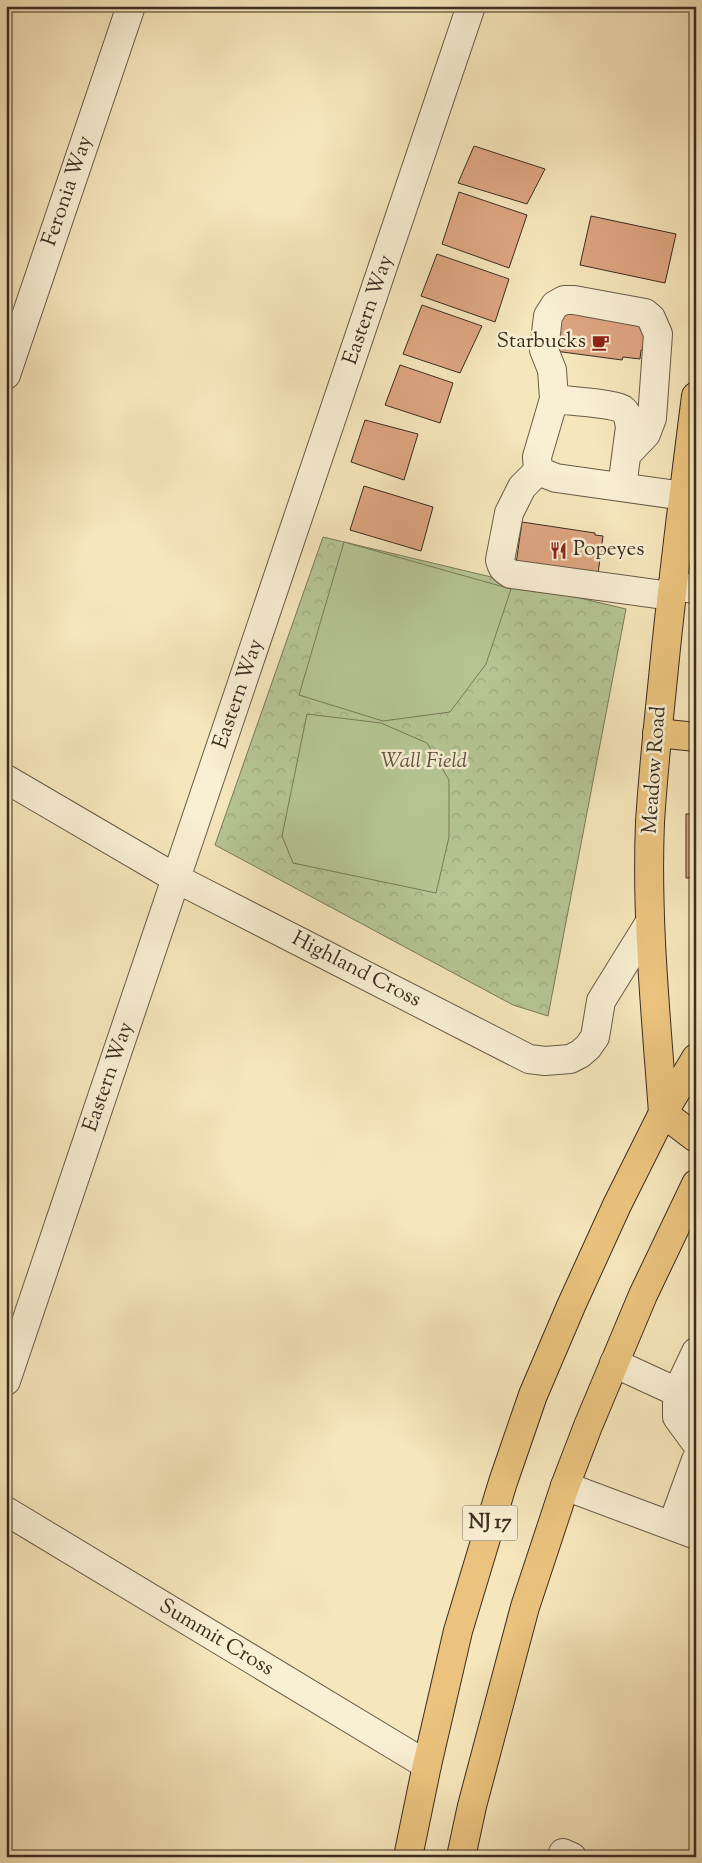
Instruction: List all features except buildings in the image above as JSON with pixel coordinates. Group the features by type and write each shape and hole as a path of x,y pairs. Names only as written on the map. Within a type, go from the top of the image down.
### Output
{"main road":[{"name":"Meadow Road","path":"663,1113 650,922 650,821 657,733 680,590 684,496 695,402"},
{"path":"657,733 696,737"},
{"name":"NJ 17","path":"408,1857 458,1631 503,1482 533,1396 617,1205 663,1113 696,1058"},
{"path":"663,1113 692,1135"},
{"name":"NJ 17","path":"461,1857 472,1806 525,1607 565,1486 643,1295 696,1184"}],"street":[{"name":"Feronia Way","path":"6,375 131,6"},
{"name":"Eastern Way","path":"6,1381 471,6"},
{"path":"538,471 536,457 554,399 552,370 544,350 548,316 555,305 564,300 574,300 645,313 651,318 658,334 652,418 646,434 627,454"},
{"path":"554,399 613,406 623,410 628,418 630,427 622,487"},
{"path":"538,471 556,478 684,496"},
{"path":"538,471 522,487 509,513 500,560 505,570 511,574 680,590"},
{"name":"Highland Cross","path":"6,779 177,879 529,1059 545,1061 570,1059 588,1047 594,1037 601,1001 650,922"},
{"path":"696,1352 677,1392 677,1417 696,1443"},
{"path":"614,1364 677,1392"},
{"path":"565,1486 684,1531 694,1471"},
{"name":"Summit Cross","path":"6,1511 427,1765"},
{"path":"562,1857 563,1854 572,1857"}],"green space":[{"name":"Wall Field","path":"323,537 626,609 548,1016 513,1005 215,845"},
{"path":"344,542 511,589 486,664 450,712 383,721 299,695"},
{"path":"307,714 381,723 427,743 449,780 449,837 436,893 293,863 282,836"}],"place":[{"name":"Starbucks","path":"600,342"},
{"name":"Popeyes","path":"559,550"}]}
